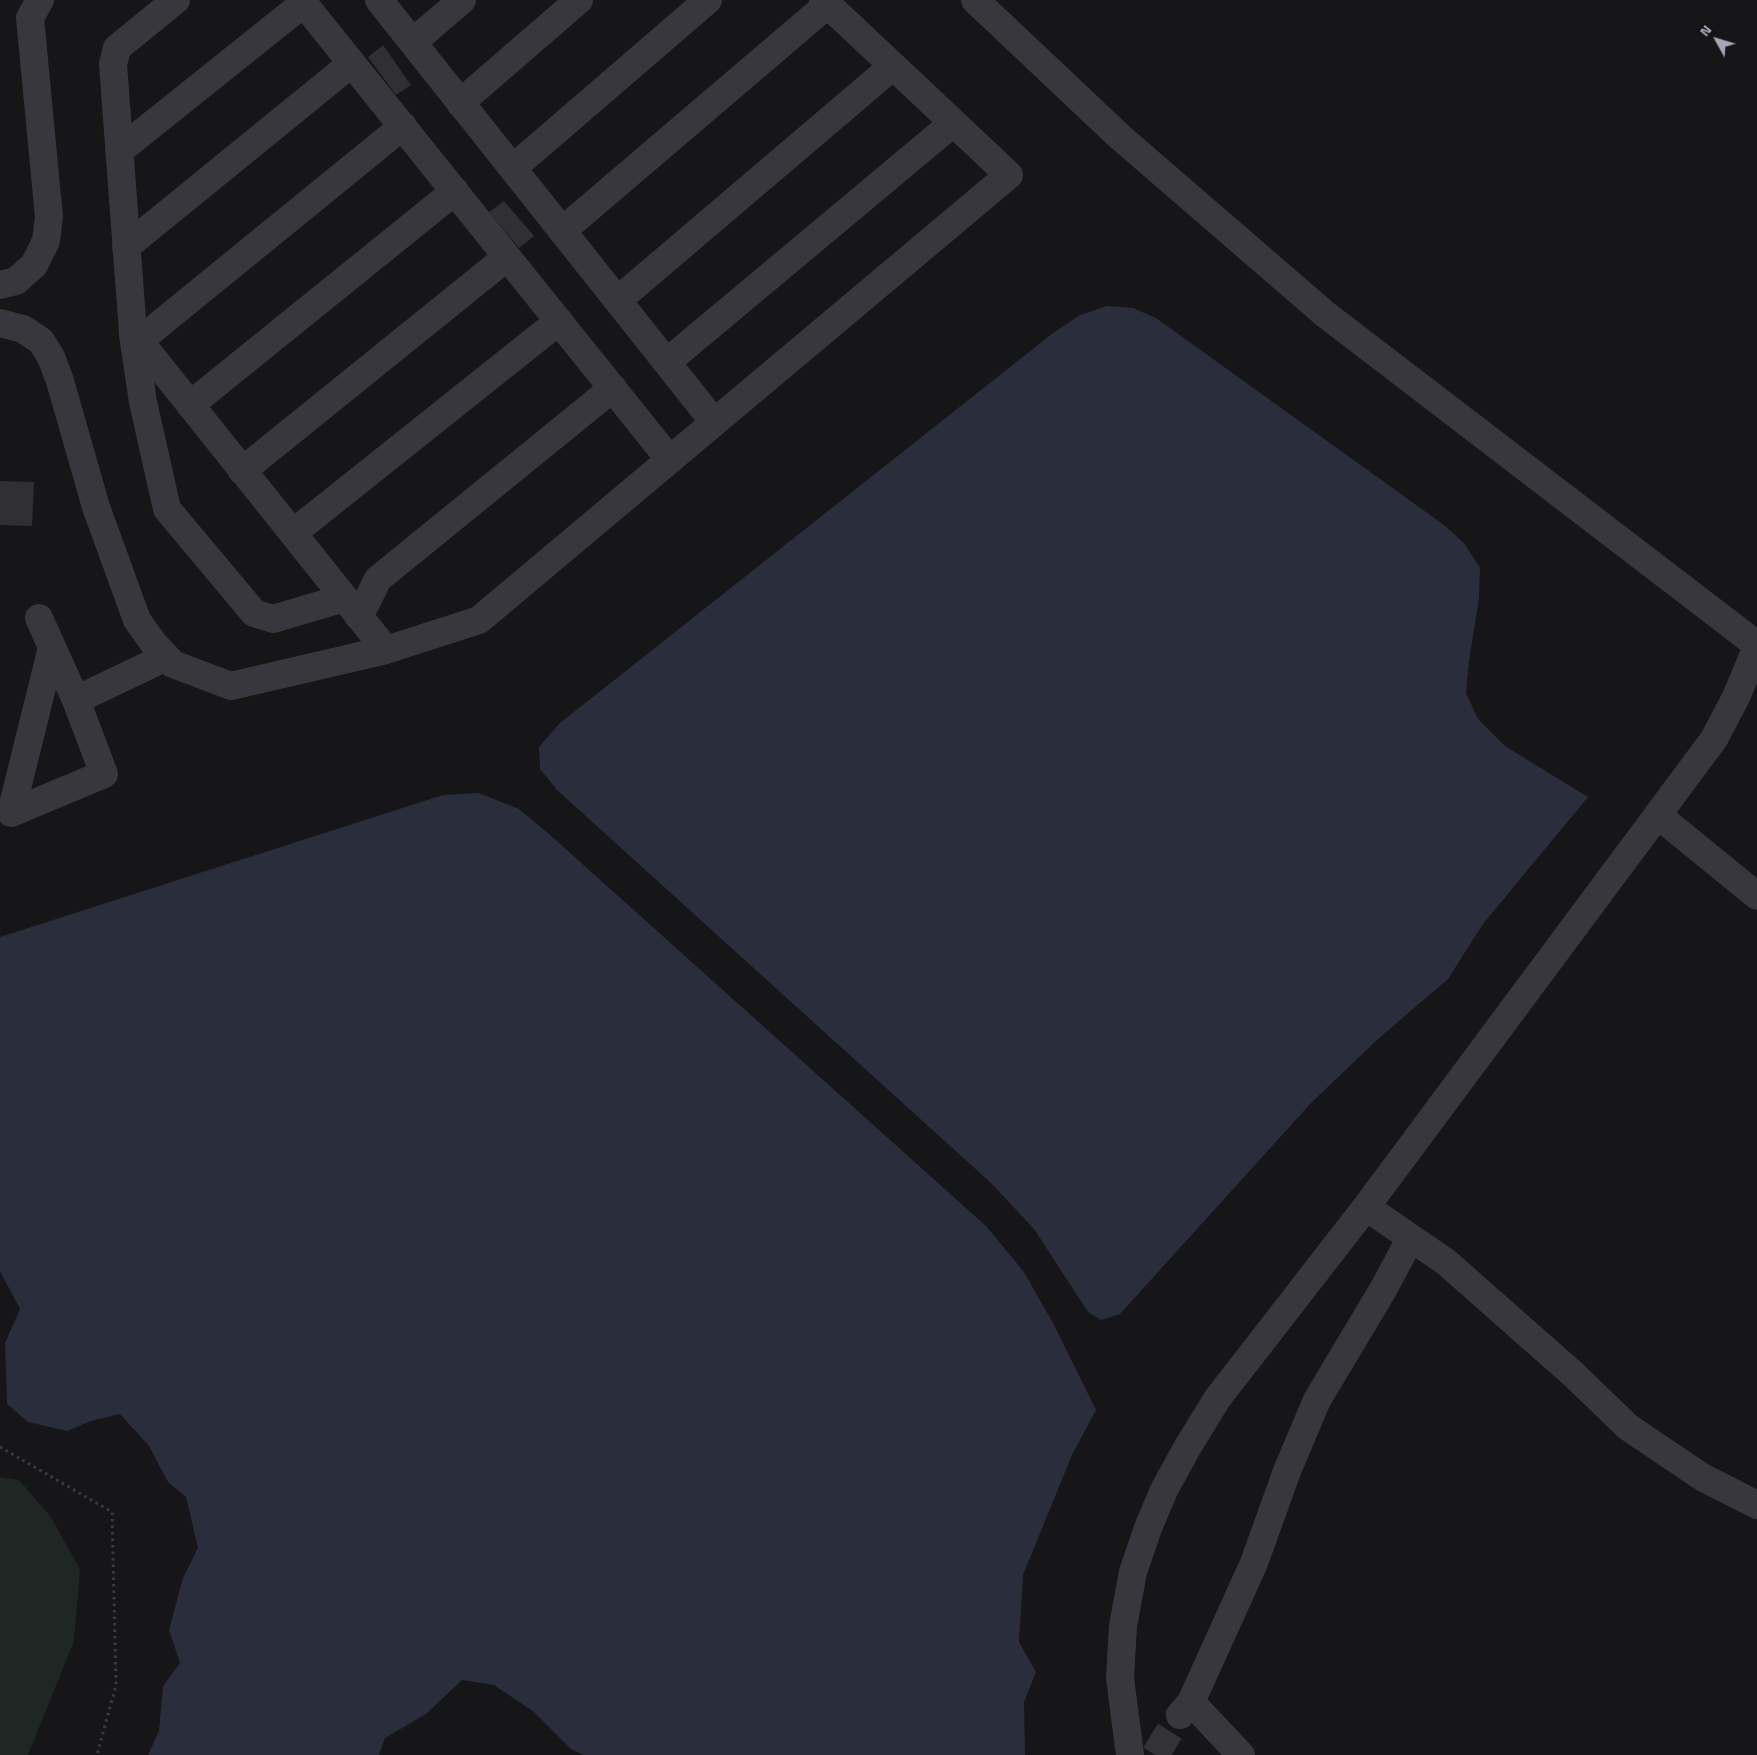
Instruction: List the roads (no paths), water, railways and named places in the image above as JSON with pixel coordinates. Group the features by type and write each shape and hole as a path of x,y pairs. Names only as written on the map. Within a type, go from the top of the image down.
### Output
{"street":[{"path":"0,285 16,281 34,265 46,241 49,217 30,18 40,0"},
{"path":"176,0 117,48 113,64 126,247 143,402 167,509 254,613 273,619 352,607 378,579 612,388"},
{"path":"379,0 714,422"},
{"path":"413,42 462,0"},
{"path":"460,103 579,0"},
{"path":"513,168 708,0"},
{"path":"976,0 1119,136 1325,314 1757,646 1736,696 1714,739 1659,816 1366,1207 1217,1399 1164,1490 1133,1572 1123,1626 1120,1678 1130,1755"},
{"path":"119,151 302,2 670,460"},
{"path":"0,323 23,329 41,341 51,357 60,381 96,507 137,620 154,644 172,664 231,686 386,650 479,620 1009,175 825,2 562,231"},
{"path":"126,247 352,63"},
{"path":"618,300 893,66"},
{"path":"667,362 953,123"},
{"path":"136,337 403,126"},
{"path":"190,405 455,191"},
{"path":"242,471 507,257"},
{"path":"293,534 559,321"},
{"path":"136,337 386,650"},
{"path":"39,618 76,700 104,774 11,813 52,647"},
{"path":"76,700 166,657"},
{"path":"1659,816 1757,896"},
{"path":"1366,1207 1446,1262 1573,1374 1628,1427 1702,1477 1757,1505"},
{"path":"1241,1755 1186,1708 1254,1563 1287,1471 1317,1400 1384,1288 1410,1239"}],"water":[{"path":"1107,306 1133,308 1156,318 1444,525 1464,543 1480,568 1479,598 1466,693 1478,719 1505,746 1588,797 1483,924 1448,979 1378,1039 1311,1103 1120,1314 1101,1320 1088,1312 1034,1229 991,1183 557,790 540,769 539,747 560,723 1053,333 1080,315"},
{"path":"479,793 519,809 549,834 986,1226 1024,1272 1054,1325 1096,1410 1072,1455 1023,1575 1019,1642 1036,1672 1024,1702 1025,1755 584,1755 571,1749 534,1712 494,1685 462,1680 426,1714 385,1738 379,1755 148,1755 159,1731 163,1686 180,1663 169,1630 183,1578 198,1548 186,1497 168,1482 149,1446 120,1414 91,1421 67,1431 28,1422 7,1404 5,1343 20,1309 0,1271 0,937 443,795"}],"tunnel":[{"path":"1155,1755 1180,1715"}]}
